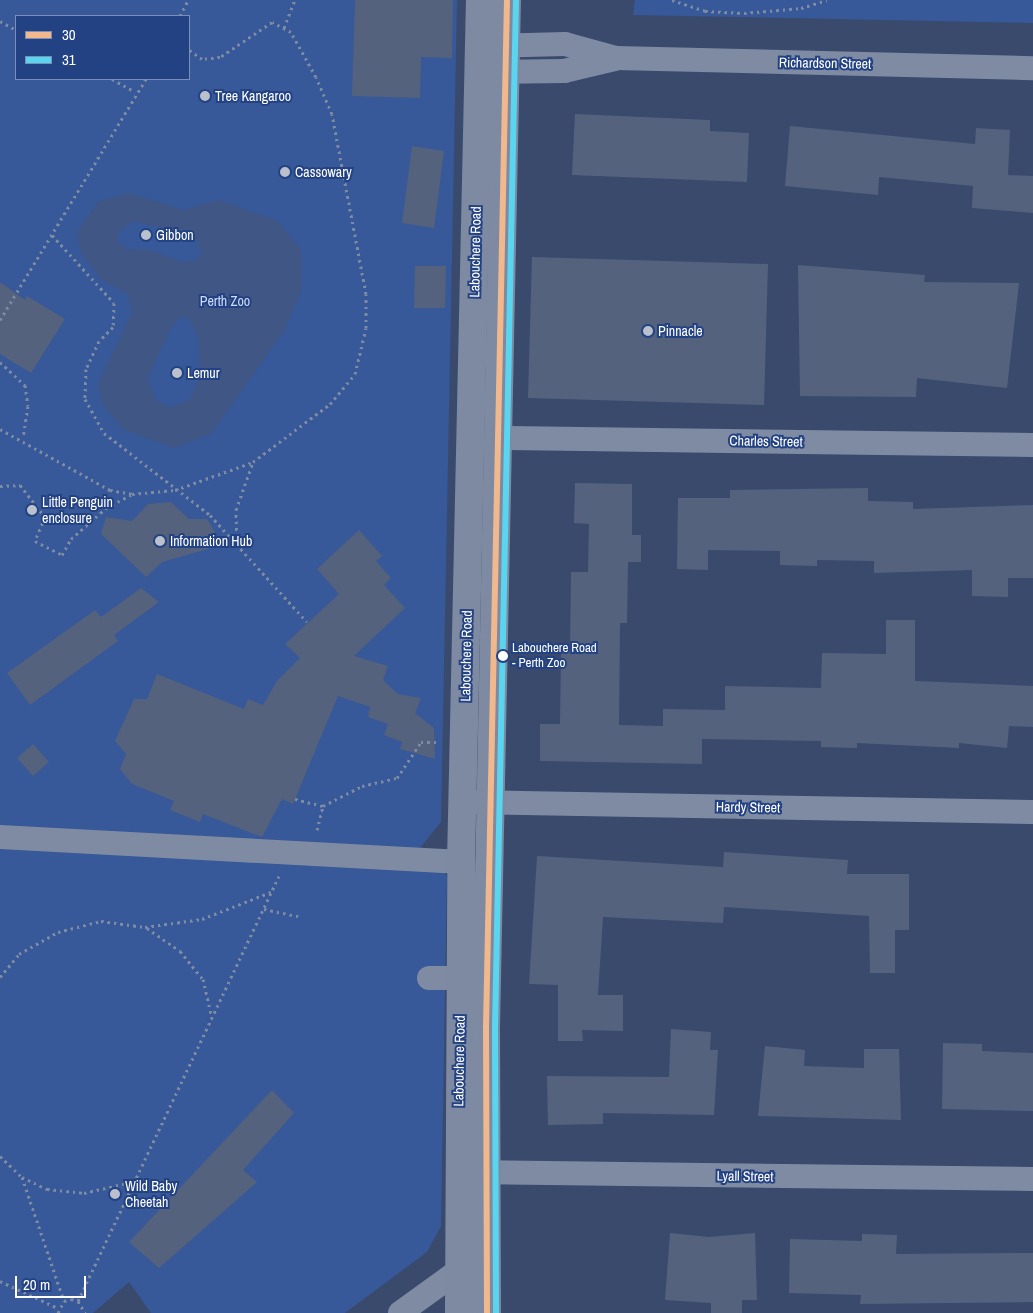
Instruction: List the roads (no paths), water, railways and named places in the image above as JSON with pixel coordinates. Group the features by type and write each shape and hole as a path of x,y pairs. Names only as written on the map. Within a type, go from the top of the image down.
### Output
{"main road":[{"name":"Labouchere Road","path":"458,1312 461,862 480,0"},
{"name":"Labouchere Road","path":"487,1304 492,802 507,0"}],"street":[{"name":"Richardson Street","path":"479,60 507,44 565,44 616,58 1033,68"},
{"name":"Richardson Street","path":"479,60 506,72 564,71 616,58"},
{"name":"Charles Street","path":"500,438 1033,445"},
{"name":"Hardy Street","path":"463,802 1033,812"},
{"path":"0,838 283,856 461,862"},
{"path":"429,978 460,978"},
{"name":"Lyall Street","path":"458,1172 1033,1179"},
{"path":"400,1313 458,1271 487,1263"},
{"path":"458,1312 487,1304"}],"place":[{"name":"Tree Kangaroo","path":"205,96"},
{"name":"Cassowary","path":"285,172"},
{"name":"Gibbon","path":"146,235"},
{"name":"Pinnacle","path":"648,331"},
{"name":"Lemur","path":"177,373"},
{"name":"Little Penguin enclosure","path":"32,510"},
{"name":"Information Hub","path":"160,541"},
{"name":"Labouchere Road - Perth Zoo","path":"503,656"},
{"name":"Wild Baby Cheetah","path":"115,1194"}],"park label":[{"name":"Perth Zoo","path":"225,301"}]}
